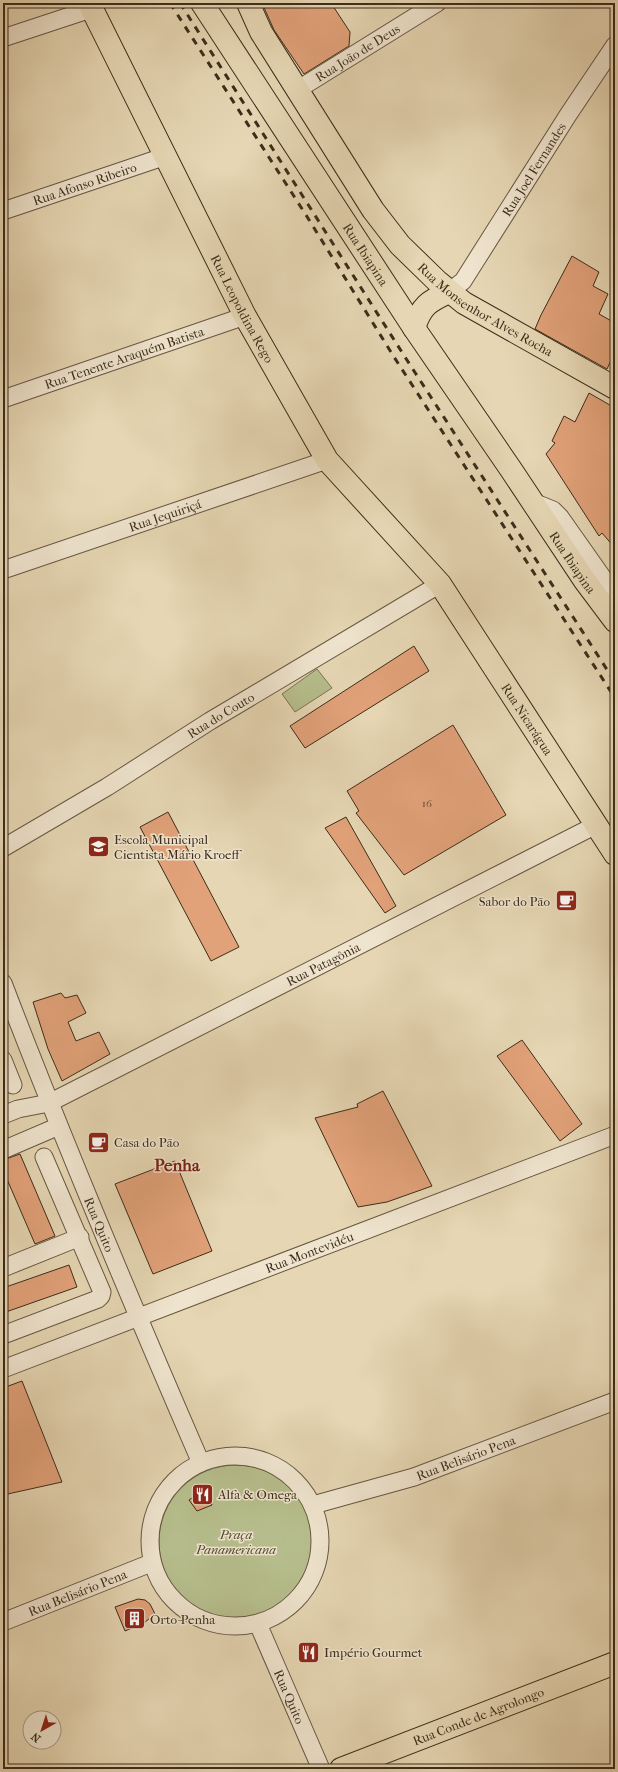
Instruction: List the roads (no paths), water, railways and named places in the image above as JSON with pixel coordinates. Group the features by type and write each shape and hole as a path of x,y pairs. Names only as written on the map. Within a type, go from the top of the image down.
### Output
{"main road":[{"name":"Rua Ibiapina","path":"202,3 414,328 533,502 603,593 615,621"},
{"path":"248,3 261,32 297,90"},
{"name":"Rua Leopoldina Rego","path":"90,6 245,316 327,460 440,584"},
{"name":"Rua Monsenhor Alves Rocha","path":"297,90 373,210 400,245 449,292 464,303 615,388"},
{"path":"414,328 424,307 431,300 449,292"},
{"name":"Rua Nicarágua","path":"440,584 615,854"},
{"name":"Rua Conde de Agrolongo","path":"341,1769 615,1663"}],"street":[{"name":"Rua João de Deus","path":"297,90 437,3"},
{"path":"3,38 90,6"},
{"name":"Rua Joel Fernandes","path":"449,292 463,281 568,115 615,45"},
{"name":"Rua Afonso Ribeiro","path":"3,211 166,156"},
{"name":"Rua Tenente Araquém Batista","path":"3,398 245,316"},
{"name":"Rua Jequiriçá","path":"3,570 327,460"},
{"name":"Rua do Couto","path":"3,848 107,787 210,721 440,584"},
{"name":"Rua Patagônia","path":"3,1115 18,1109 49,1103 596,825"},
{"name":"Rua Quito","path":"3,983 49,1103 138,1318 201,1463"},
{"path":"3,1060 13,1085"},
{"path":"3,1150 59,1126"},
{"name":"Rua Montevidéu","path":"3,1369 615,1134"},
{"path":"3,1335 98,1299 102,1292 80,1237 44,1157"},
{"path":"3,1268 80,1237"},
{"name":"Rua Belisário Pena","path":"313,1505 414,1477 615,1401"},
{"path":"244,1456 269,1464 288,1475 297,1483 308,1496 313,1505 321,1534 320,1547 317,1562 305,1590 285,1611 258,1624 214,1625 191,1615 164,1590 151,1563 148,1530 158,1502 176,1479 201,1463 244,1456"},
{"name":"Rua Belisário Pena","path":"3,1622 151,1563"},
{"name":"Rua Quito","path":"258,1624 321,1769"}],"railway":[{"path":"170,3 306,215 394,357 615,698"},
{"path":"180,3 405,357 615,682"}],"place":[{"name":"Escola Municipal Cientista Mário Kroeff","path":"98,846"},
{"name":"Sabor do Pão","path":"566,901"},
{"name":"Casa do Pão","path":"98,1142"},
{"name":"Alfa & Omega","path":"203,1494"},
{"name":"Orto-Penha","path":"134,1619"},
{"name":"Império Gourmet","path":"309,1652"}],"district":[{"name":"Penha","path":"177,1165"}],"park label":[{"name":"Praça Panamericana","path":"236,1542"}]}
